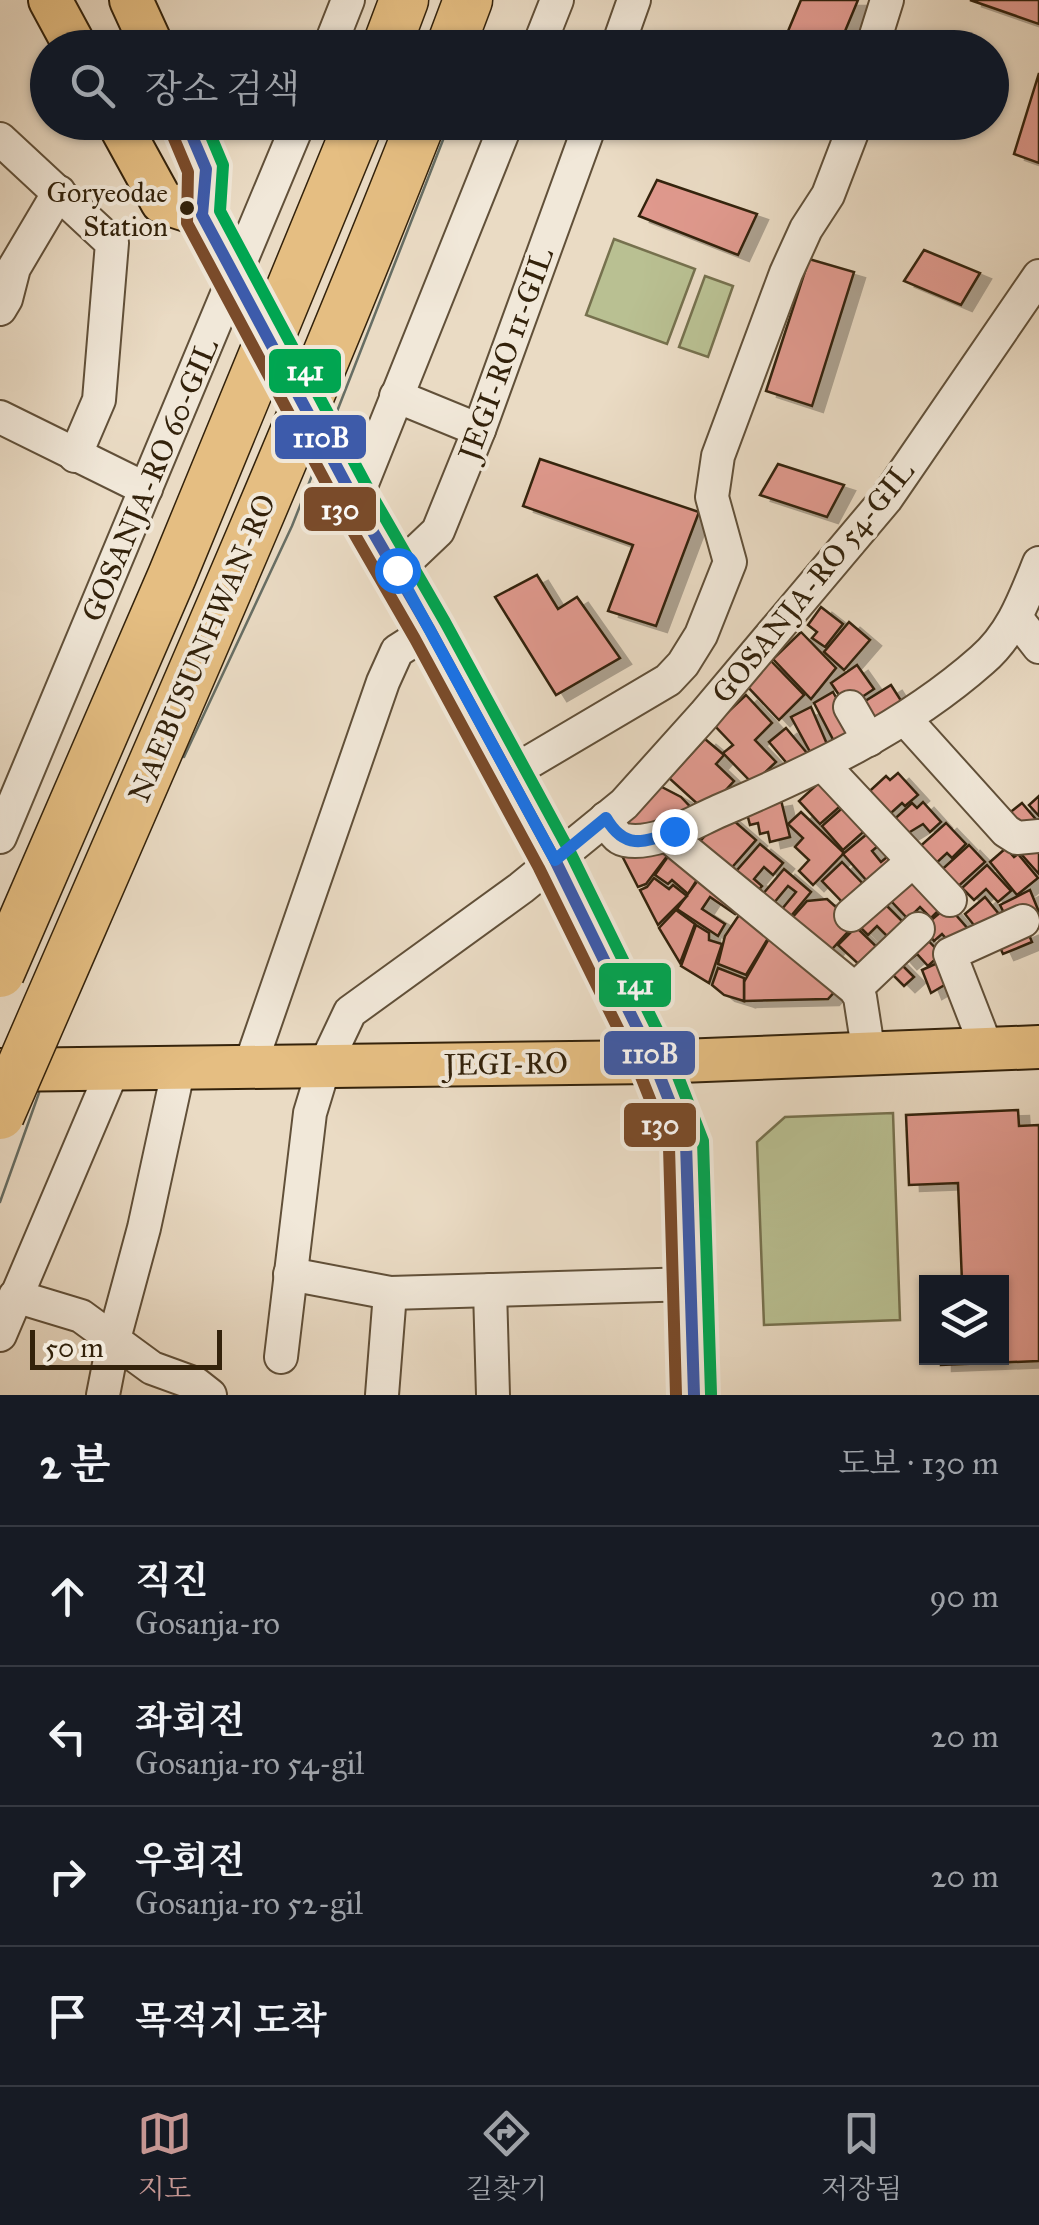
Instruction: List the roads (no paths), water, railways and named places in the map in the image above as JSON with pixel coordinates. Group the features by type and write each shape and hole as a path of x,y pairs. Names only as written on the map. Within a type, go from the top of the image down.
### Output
{"highway":[{"path":"393,30 404,0"},
{"path":"457,30 468,0"},
{"name":"NAEBUSUNHWAN-RO","path":"0,973 172,576 352,140"},
{"name":"NAEBUSUNHWAN-RO","path":"0,1115 238,568 413,140"}],"main road":[{"path":"50,0 66,30"},
{"path":"132,0 145,30"},
{"path":"128,140 162,202 202,215"},
{"path":"194,140 206,169 202,215 555,860 654,1062 686,1143 694,1395"},
{"name":"JEGI-RO","path":"0,1070 654,1062 1039,1047"}],"street":[{"path":"336,30 348,0"},
{"path":"545,30 557,0"},
{"path":"623,30 634,0"},
{"path":"878,30 887,0"},
{"path":"0,139 112,244 100,400 75,456"},
{"name":"GOSANJA-RO 60-GIL","path":"2,827 292,140"},
{"path":"356,501 500,140"},
{"name":"JEGI-RO 11-GIL","path":"397,570 438,531 584,140"},
{"path":"508,774 668,680 700,635 730,562 712,497 718,456 786,273 832,185 849,140"},
{"path":"0,309 14,268 59,192"},
{"name":"GOSANJA-RO 54-GIL","path":"555,860 624,804 886,499 1039,276"},
{"path":"396,396 479,430"},
{"path":"0,417 146,488"},
{"path":"606,818 624,840 666,834 824,766 905,719 984,659 1016,620 1039,564"},
{"path":"1016,620 1039,647"},
{"path":"250,1066 383,682 397,651 430,630"},
{"path":"668,680 704,715"},
{"path":"850,707 869,740"},
{"path":"905,719 1006,831 1016,838 1039,836"},
{"path":"824,766 950,900"},
{"path":"666,834 855,989 860,997 869,1054"},
{"path":"280,1356 310,1113 324,1067 350,1012 555,860"},
{"path":"851,915 912,862"},
{"path":"987,1049 950,954 1023,921"},
{"path":"855,989 918,929"},
{"path":"0,1335 106,1067"},
{"path":"103,1395 179,1067"},
{"path":"290,1274 390,1293 692,1284"},
{"path":"490,1290 493,1395"},
{"path":"382,1395 390,1293"},
{"path":"15,1296 81,1316 152,1368 196,1384 210,1395"}],"place":[{"name":"Goryeodae Station","path":"187,208"}]}
